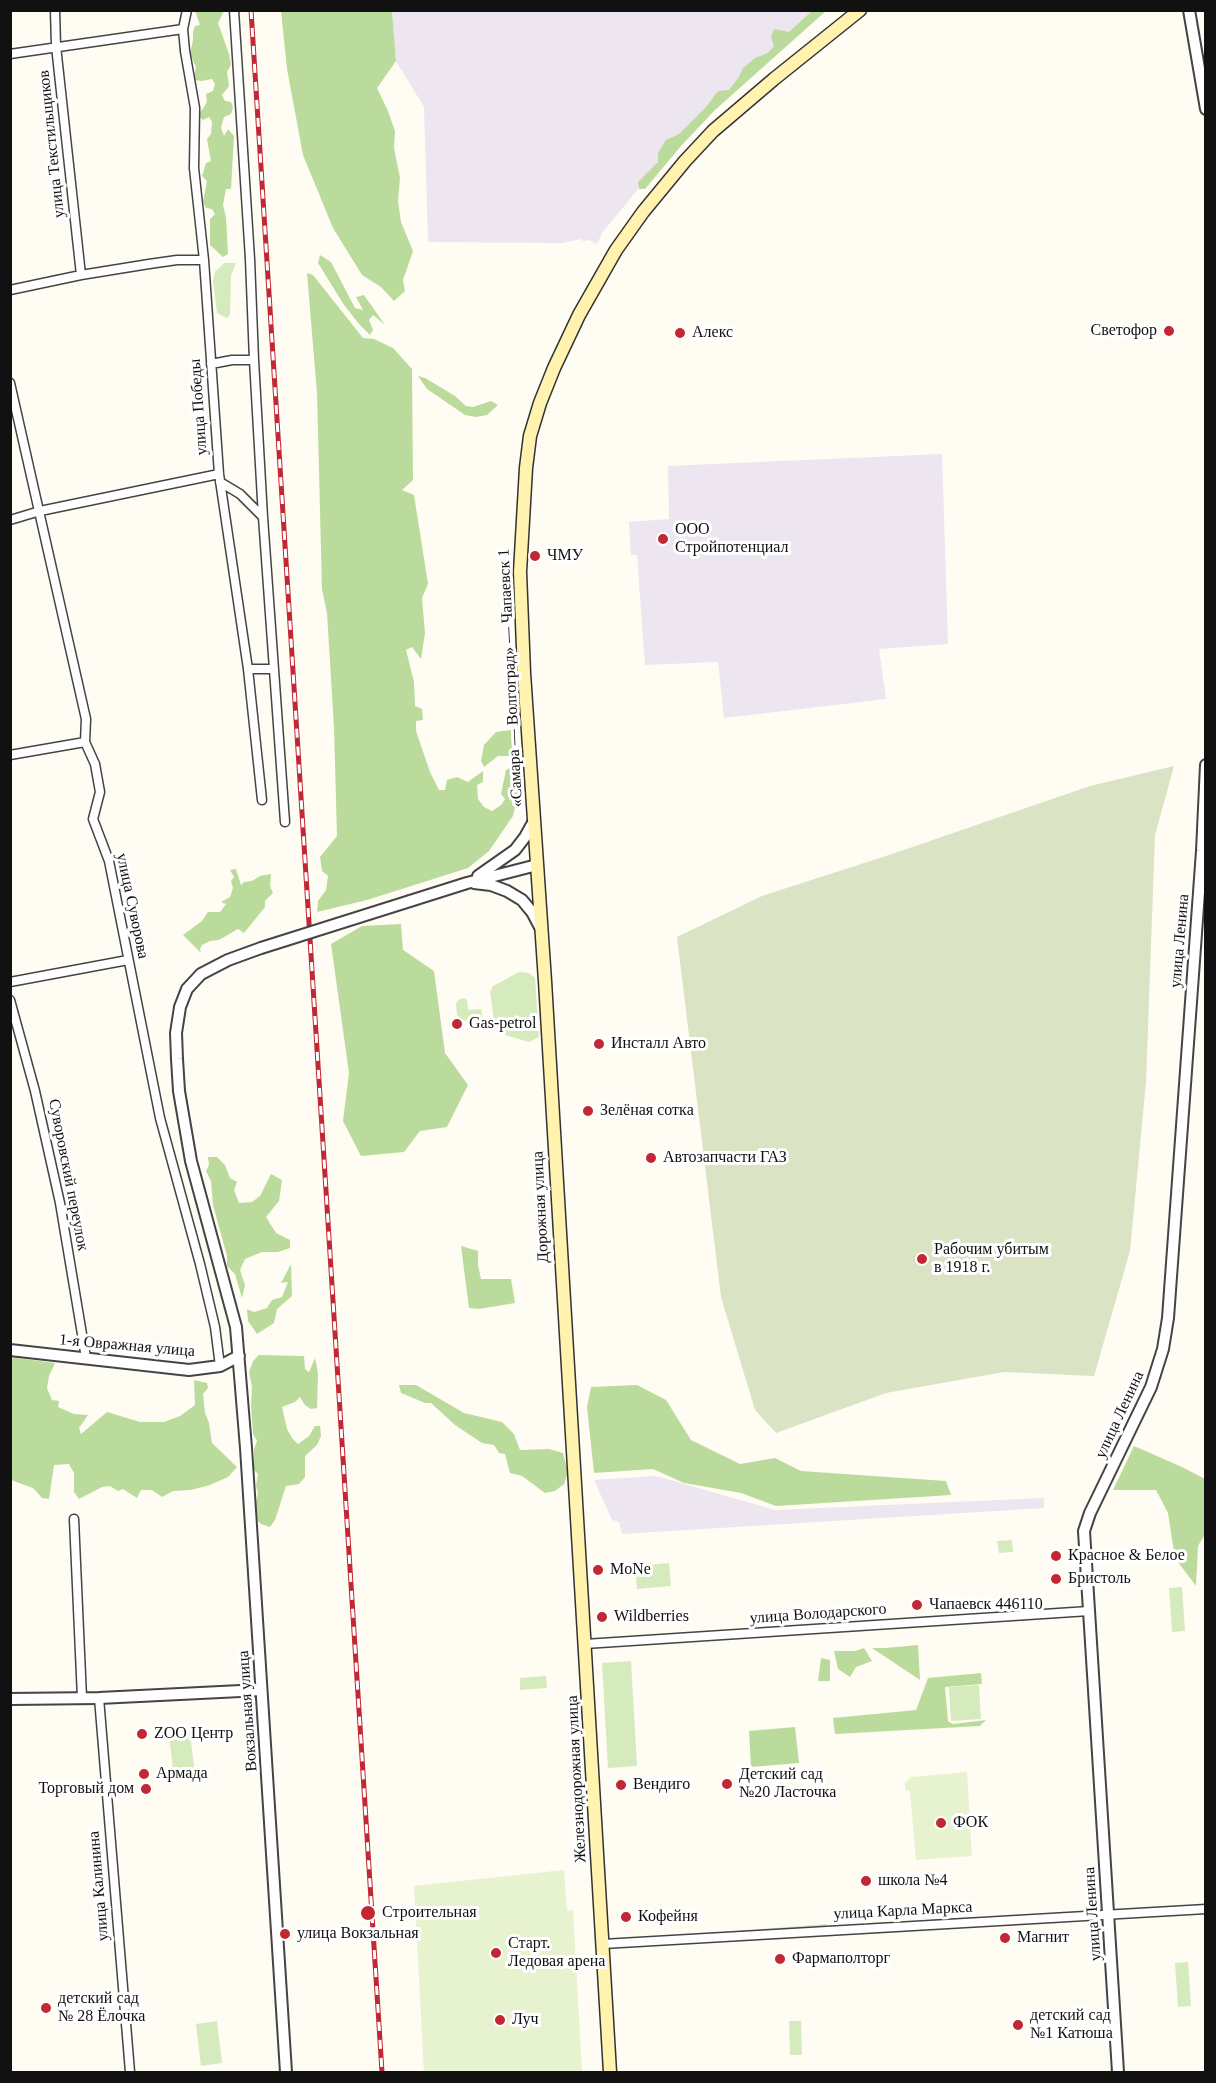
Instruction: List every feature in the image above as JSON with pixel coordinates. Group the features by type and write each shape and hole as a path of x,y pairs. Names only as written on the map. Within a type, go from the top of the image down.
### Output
{"main road":[{"name":"«Самара — Волгоград» — Чапаевск 1","path":"537,865 520,572 526,468 530,436 540,403 579,315 616,250 643,212 685,161 714,131 860,10"},
{"name":"Дорожная улица","path":"537,865 574,1483"},
{"name":"Железнодорожная улица","path":"574,1483 610,2073"}],"street":[{"name":"улица Текстильщиков","path":"55,10 56,46 81,275"},
{"name":"улица Победы","path":"187,10 183,29 184,51 195,108 194,168 204,260 220,478 248,669 261,800"},
{"path":"234,10 263,517 285,822"},
{"path":"1189,10 1206,109"},
{"path":"10,54 183,29"},
{"path":"10,290 81,275 177,260 204,260"},
{"path":"211,364 232,360 254,360"},
{"name":"улица Суворова","path":"10,383 86,718 85,742 94,764 100,792 93,819 109,861 160,1118 200,1264 215,1327 220,1366"},
{"path":"10,520 40,512 220,478 263,517"},
{"path":"248,669 274,669"},
{"path":"10,755 85,742"},
{"name":"улица Ленина","path":"1118,2073 1084,1531 1090,1513 1151,1387 1163,1349 1168,1318 1202,851 1206,765"},
{"path":"468,883 515,850 534,820"},
{"path":"468,883 537,865"},
{"path":"468,883 491,885 522,900 541,929"},
{"name":"Вокзальная улица","path":"286,2073 241,1374 236,1327 191,1161 179,1091 176,1033 180,1008 187,989 201,974 228,960 468,883"},
{"path":"10,982 128,960"},
{"name":"Суворовский переулок","path":"10,1000 35,1091 60,1203 86,1358"},
{"name":"1-я Овражная улица","path":"10,1350 189,1370 220,1366 238,1352"},
{"path":"74,1519 82,1698"},
{"name":"улица Володарского","path":"585,1644 1089,1611"},
{"path":"10,1699 99,1698 261,1690"},
{"name":"улица Калинина","path":"99,1698 130,2073"},
{"name":"улица Карла Маркса","path":"603,1944 1206,1909"}],"shaded area":[{"path":"392,11 818,11 698,123 654,170 595,244 590,240 582,241 581,239 562,243 428,242 424,107 396,61"},
{"path":"942,454 948,644 879,649 886,699 724,718 718,662 645,665 637,555 631,555 629,522 669,519 668,466"},
{"path":"656,1476 775,1510 1044,1498 1044,1508 622,1534 619,1522 612,1520 594,1480"}],"green space":[{"path":"195,11 224,11 218,23 231,65 227,72 229,86 222,95 225,101 231,102 233,108 231,114 224,117 221,128 224,136 228,129 234,136 231,189 226,189 223,205 228,254 223,257 210,245 210,219 215,214 212,209 206,208 203,202 207,181 202,176 206,163 211,161 207,139 211,134 212,122 209,117 203,120 198,116 207,102 206,94 213,91 215,84 212,79 193,80 196,67 190,54 195,26 200,25"},
{"path":"281,11 392,11 396,61 377,88 395,131 394,148 400,178 398,201 401,222 413,251 403,280 405,291 394,301 381,287 362,275 333,228 303,155 287,69"},
{"path":"812,11 826,11 715,110 645,189 639,189 638,182 658,162 658,153 666,140 679,134 706,107 718,91 729,90 743,68 755,58 768,53 774,46 771,37 774,29 789,32"},
{"path":"320,255 331,262 355,308 363,310 356,297 364,295 385,325 373,315 369,320 373,330 370,335 359,324 344,305 318,263"},
{"path":"224,263 236,263 231,275 230,315 227,318 217,313 213,281 215,272"},
{"path":"307,273 313,275 363,338 374,339 393,348 412,369 413,480 402,490 414,495 428,584 422,598 425,633 421,659 412,647 406,650 414,682 415,706 422,709 423,720 416,721 416,731 430,772 439,790 445,790 447,780 457,777 468,782 483,771 483,782 477,785 478,799 484,807 492,811 505,799 501,794 506,770 515,765 518,772 513,775 514,781 520,787 513,816 489,851 468,868 367,900 317,912 318,901 326,890 328,876 322,871 320,857 337,836 334,728 327,613 322,589 317,393"},
{"path":"418,376 455,396 466,406 473,407 491,401 498,405 487,415 476,417 465,415 427,389"},
{"path":"511,730 517,738 519,747 513,756 498,756 484,767 481,761 484,745 496,732"},
{"path":"1174,766 1155,835 1146,1082 1130,1251 1094,1376 1004,1372 886,1393 776,1433 755,1410 721,1297 677,937 762,896 1090,786"},
{"path":"236,869 241,885 260,876 271,874 270,886 273,893 244,933 238,929 219,940 210,941 202,945 201,953 183,935 202,921 208,912 220,912 226,904 221,902 230,897 233,888 231,881 234,877 230,870"},
{"path":"401,924 403,950 434,971 445,1053 468,1085 447,1127 420,1131 404,1152 361,1156 343,1121 349,1073 331,944 362,926"},
{"path":"519,972 529,973 535,978 539,1037 529,1042 505,1035 494,1021 490,992 493,986"},
{"path":"464,998 467,1000 468,1010 481,1009 483,1021 477,1025 457,1015 456,1004 458,1000"},
{"path":"208,1157 217,1157 225,1165 230,1178 237,1182 234,1190 239,1203 252,1202 260,1196 271,1174 282,1180 279,1201 266,1217 276,1233 290,1240 290,1248 278,1252 262,1252 245,1259 240,1270 245,1285 242,1298 235,1274 227,1266 227,1256 213,1205 211,1181 206,1171 209,1165"},
{"path":"461,1246 478,1251 481,1279 511,1279 515,1303 479,1309 469,1308"},
{"path":"291,1264 292,1296 277,1309 274,1323 257,1334 248,1321 247,1309 254,1312 267,1308 272,1300 282,1297 288,1282 281,1283"},
{"path":"259,1355 304,1356 305,1369 309,1372 315,1358 318,1373 317,1408 311,1409 300,1397 295,1402 282,1407 287,1429 298,1444 309,1436 315,1426 320,1426 321,1436 317,1445 305,1456 305,1477 299,1484 286,1486 275,1520 270,1527 261,1524 256,1519 254,1510 258,1493 256,1486 258,1474 254,1470 254,1449 257,1441 253,1434 252,1387 249,1372 253,1361"},
{"path":"10,1357 55,1363 47,1388 52,1400 59,1401 58,1407 74,1414 88,1415 79,1428 81,1434 107,1412 140,1422 164,1422 180,1416 195,1405 194,1380 207,1383 208,1388 203,1394 212,1443 237,1467 228,1477 210,1485 191,1490 173,1491 162,1497 152,1490 141,1490 137,1498 123,1489 118,1491 110,1486 102,1487 79,1499 74,1492 74,1473 69,1464 54,1465 49,1499 42,1498 33,1488 11,1480"},
{"path":"399,1385 416,1385 464,1413 502,1422 514,1434 520,1450 549,1449 563,1453 568,1472 564,1484 555,1491 545,1493 522,1476 510,1473 505,1454 499,1453 494,1445 482,1443 455,1425 431,1403 425,1403 401,1393"},
{"path":"637,1385 666,1400 691,1440 740,1464 775,1458 801,1471 946,1481 951,1495 776,1506 741,1493 684,1483 653,1469 594,1473 587,1407 591,1387"},
{"path":"1134,1446 1205,1479 1205,1534 1198,1546 1196,1586 1175,1558 1168,1513 1156,1490 1113,1490"},
{"path":"1012,1540 1013,1552 999,1553 997,1541"},
{"path":"669,1563 671,1586 637,1589 635,1566"},
{"path":"1182,1587 1185,1631 1172,1632 1169,1588"},
{"path":"918,1645 920,1680 872,1648 885,1648"},
{"path":"864,1648 872,1661 856,1667 850,1677 838,1669 834,1651 855,1651"},
{"path":"821,1658 830,1660 830,1681 818,1681"},
{"path":"631,1661 637,1766 608,1768 602,1663"},
{"path":"981,1673 982,1684 945,1687 948,1721 953,1724 986,1720 980,1726 835,1734 833,1718 916,1710 928,1678"},
{"path":"546,1676 547,1688 520,1690 520,1678"},
{"path":"979,1685 981,1719 951,1721 949,1687"},
{"path":"795,1727 799,1763 751,1767 749,1731"},
{"path":"190,1733 195,1775 174,1777 169,1736"},
{"name":"ФОК","path":"967,1772 972,1856 916,1860 910,1791 905,1790 905,1783 911,1777"},
{"name":"Луч","path":"564,1870 567,1911 573,1910 582,2072 424,2072 414,1886"},
{"path":"827,1924 824,1927 710,1935 708,1933"},
{"path":"1188,1962 1191,2006 1178,2007 1175,1963"},
{"path":"217,2021 222,2063 201,2066 196,2024"},
{"path":"789,2021 801,2021 802,2055 790,2055"}],"railway":[{"path":"251,10 382,2072"}],"place":[{"name":"Светофор","path":"1169,331"},
{"name":"Алекс","path":"680,333"},
{"name":"ООО Стройпотенциал","path":"663,539"},
{"name":"ЧМУ","path":"535,556"},
{"name":"Gas-petrol","path":"457,1024"},
{"name":"Инсталл Авто","path":"599,1044"},
{"name":"Зелёная сотка","path":"588,1111"},
{"name":"Автозапчасти ГАЗ","path":"651,1158"},
{"name":"Рабочим убитым в 1918 г.","path":"922,1259"},
{"name":"Красное & Белое","path":"1056,1556"},
{"name":"MoNe","path":"598,1570"},
{"name":"Бристоль","path":"1056,1579"},
{"name":"Чапаевск 446110","path":"917,1605"},
{"name":"Wildberries","path":"602,1617"},
{"name":"ZOO Центр","path":"142,1734"},
{"name":"Армада","path":"144,1774"},
{"name":"Детский сад №20 Ласточка","path":"727,1784"},
{"name":"Вендиго","path":"621,1785"},
{"name":"Торговый дом","path":"146,1789"},
{"name":"ФОК","path":"941,1823"},
{"name":"школа №4","path":"866,1881"},
{"name":"Строительная","path":"368,1913"},
{"name":"Кофейня","path":"626,1917"},
{"name":"улица Вокзальная","path":"285,1934"},
{"name":"Магнит","path":"1005,1938"},
{"name":"Старт. Ледовая арена","path":"496,1953"},
{"name":"Фармаполторг","path":"780,1959"},
{"name":"детский сад № 28 Ёлочка","path":"46,2008"},
{"name":"Луч","path":"500,2020"},
{"name":"детский сад №1 Катюша","path":"1018,2025"}]}
